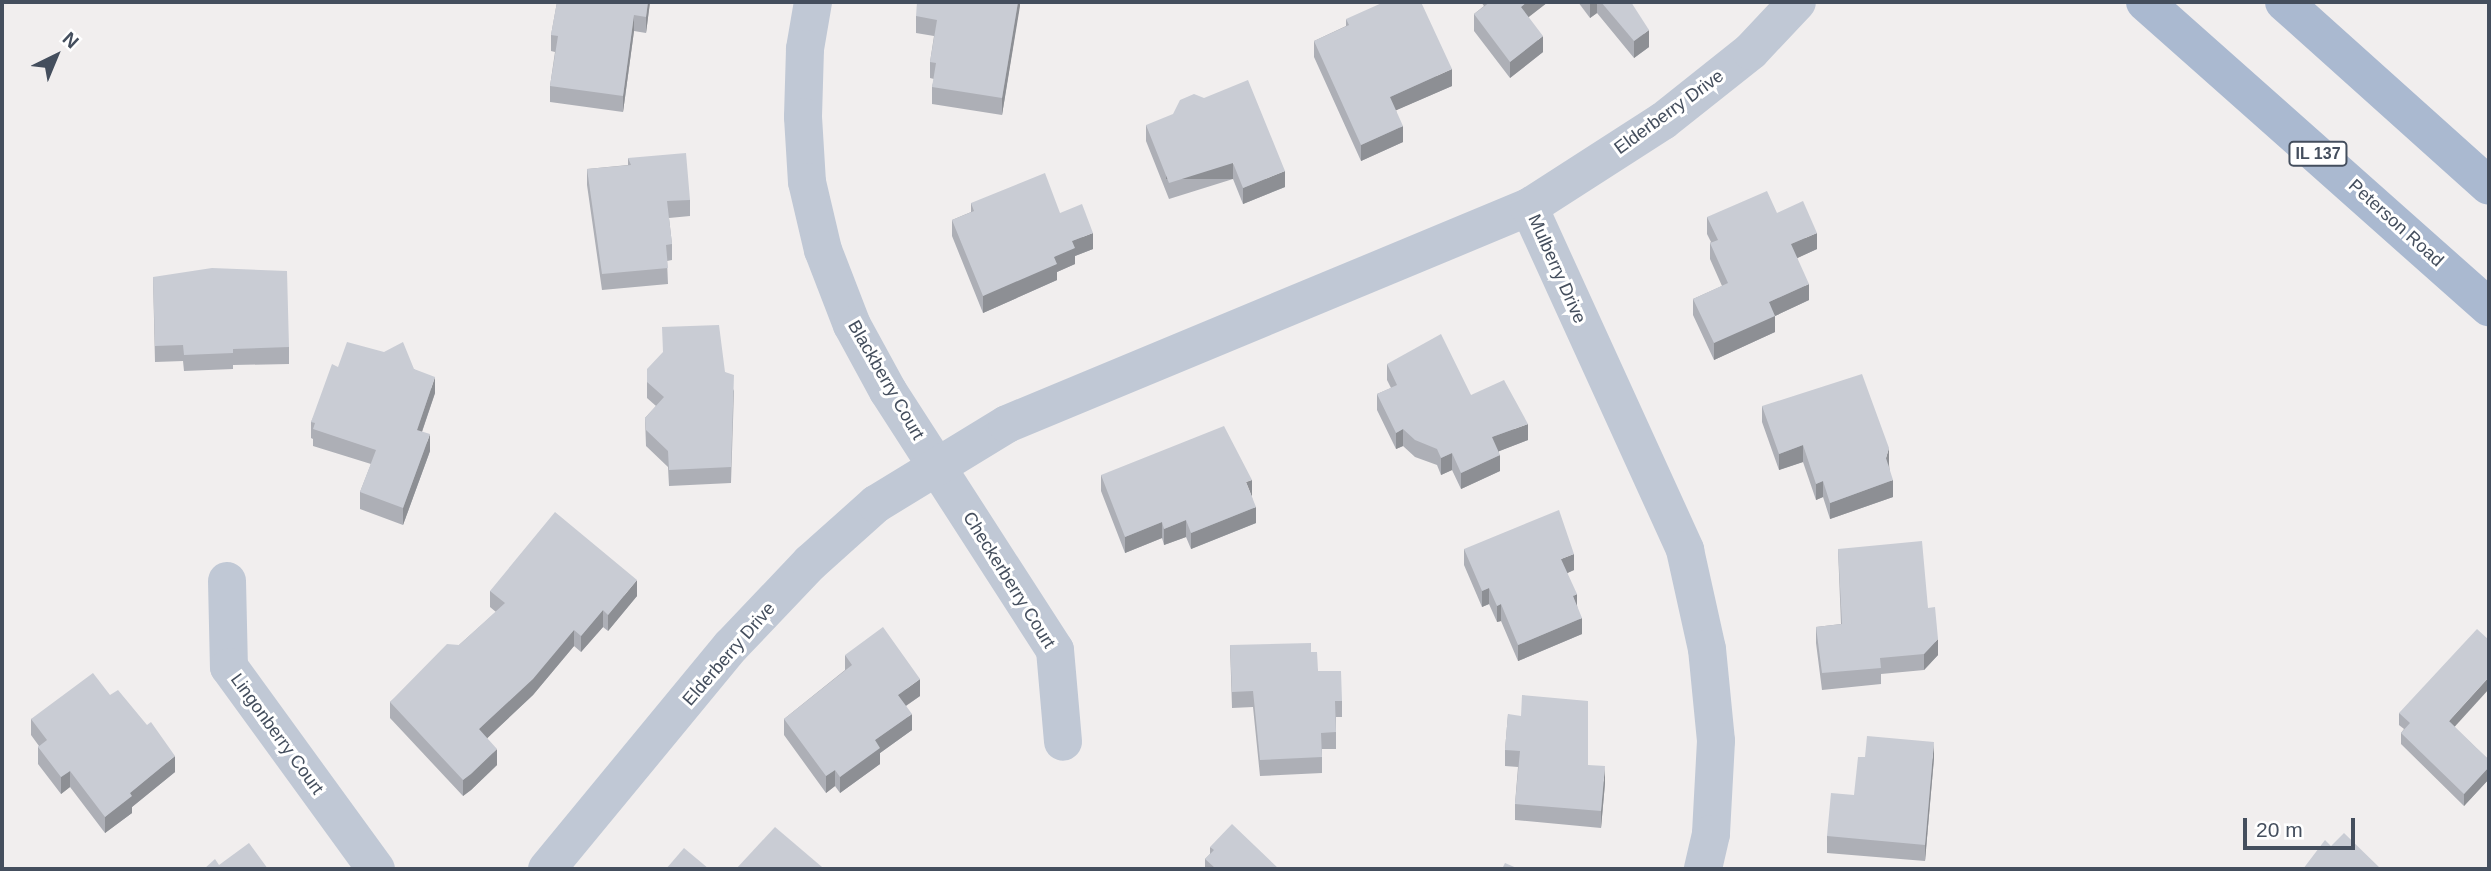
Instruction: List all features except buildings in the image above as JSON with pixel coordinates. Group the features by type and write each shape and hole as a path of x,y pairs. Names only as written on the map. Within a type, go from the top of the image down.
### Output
{"main road":[{"name":"Peterson Road","path":"2145,2 2489,307"},
{"path":"2284,2 2489,186"}],"street":[{"name":"Blackberry Court","path":"813,2 805,49 803,117 807,182 823,250 852,325 937,467"},
{"name":"Elderberry Drive","path":"1529,207 1663,121 1751,51 1797,2"},
{"name":"Mulberry Drive","path":"937,467 1007,424 1529,207 1685,550 1707,649 1716,741 1711,834 1703,869"},
{"name":"Checkerberry Court","path":"937,467 1055,650 1063,742"},
{"name":"Elderberry Drive","path":"547,869 731,646 810,563 876,504 937,467"},
{"name":"Lingonberry Court","path":"227,581 229,667 376,869"}]}
